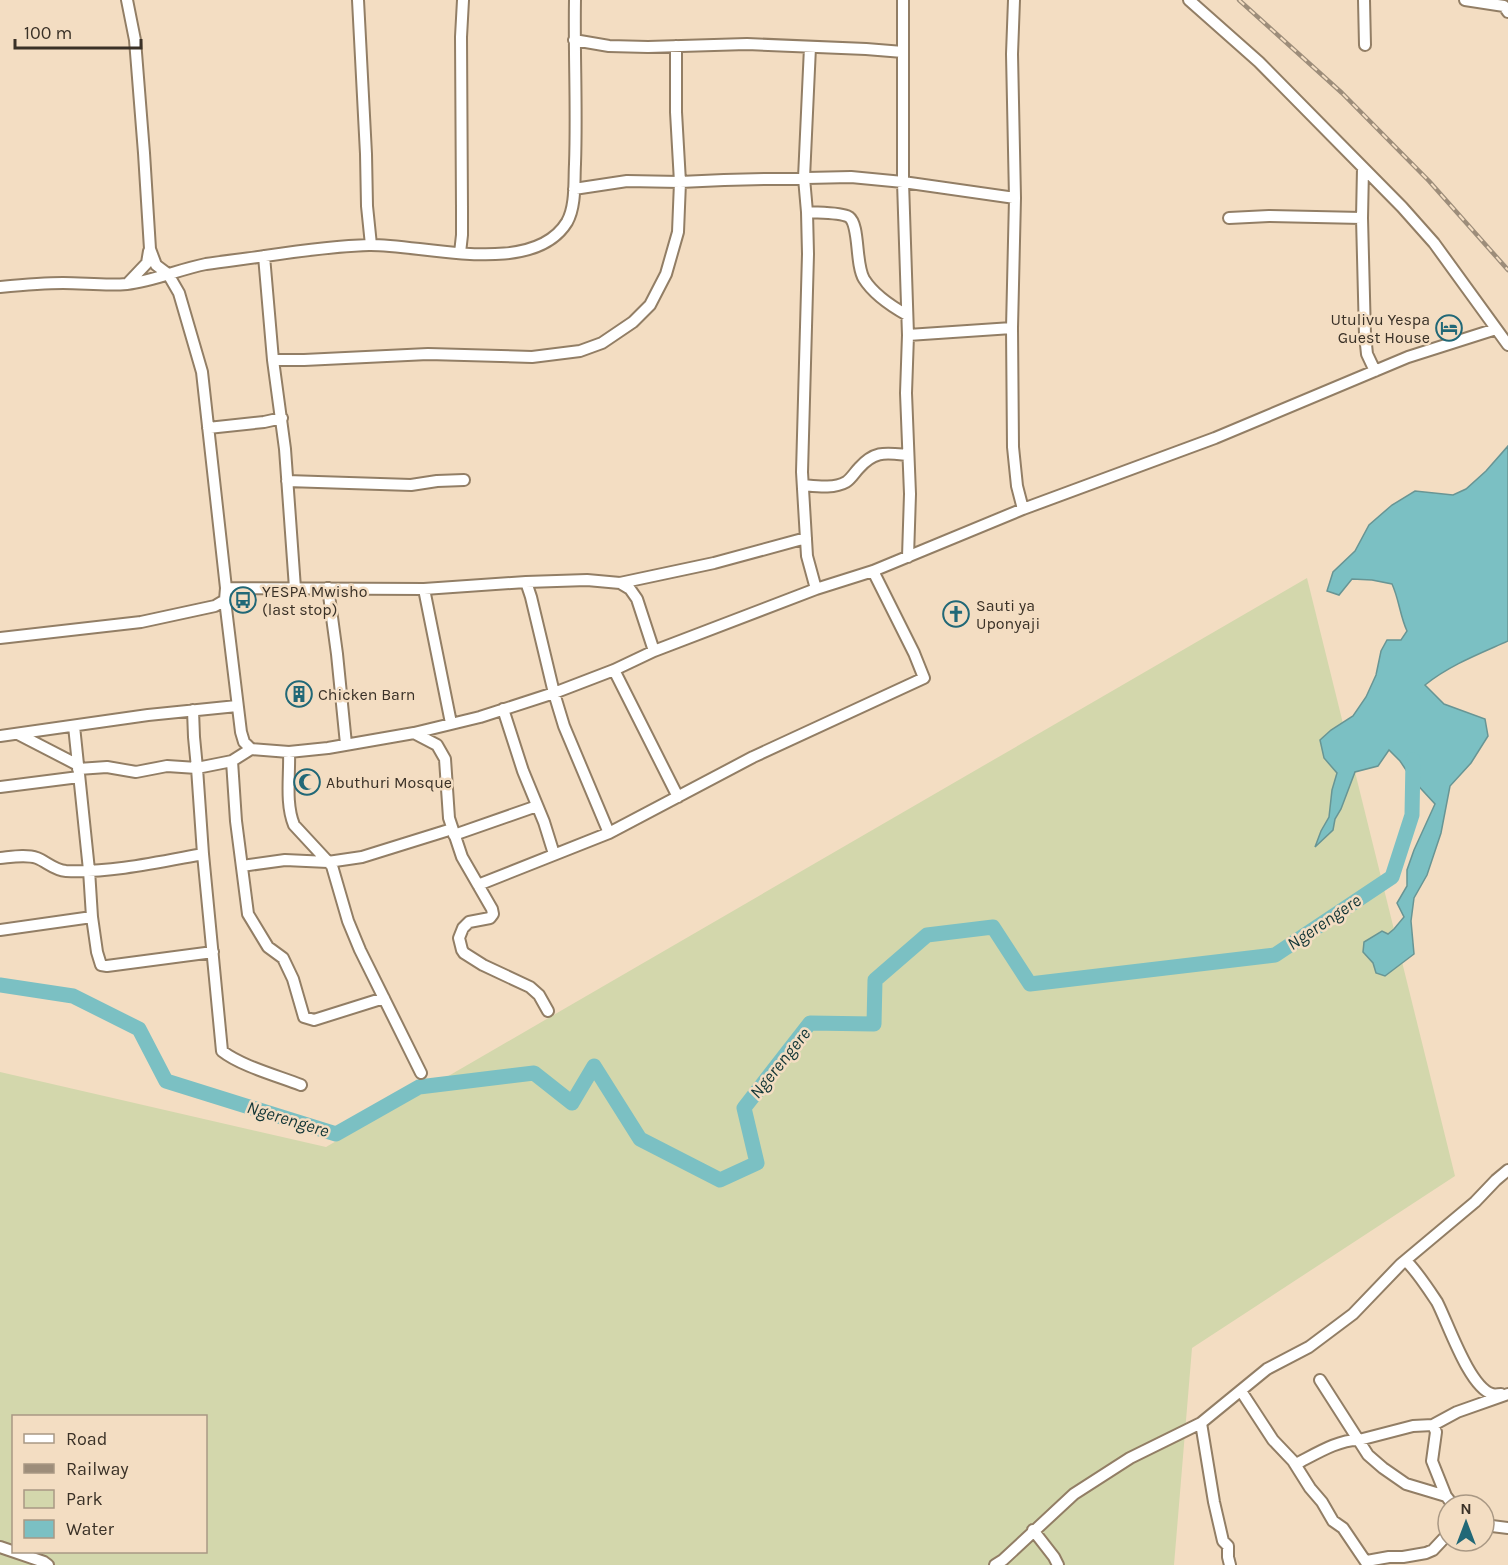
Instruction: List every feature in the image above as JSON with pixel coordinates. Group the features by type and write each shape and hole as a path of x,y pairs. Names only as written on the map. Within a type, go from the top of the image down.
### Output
{"street":[{"path":"126,284 147,262 150,249 135,40 127,0"},
{"path":"358,0 370,245"},
{"path":"460,253 463,0"},
{"path":"0,287 39,283 126,284 205,264 312,249 370,245 460,253 508,254 528,250 551,239 567,221 574,189 576,134 574,0"},
{"path":"903,0 903,182 910,494 908,557"},
{"path":"1014,0 1012,54 1015,198 1012,328 1014,465 1023,509"},
{"path":"1189,0 1259,62 1402,207 1434,243 1508,345"},
{"path":"1364,0 1365,45"},
{"path":"1465,0 1504,6 1508,12"},
{"path":"574,40 609,46 747,44 866,48 903,52"},
{"path":"273,360 428,354 532,357 580,351 602,343 633,322 650,304 666,274 678,231 680,182 675,112 676,46"},
{"path":"810,47 804,178 807,212 807,310 803,485 807,556 816,589"},
{"path":"1363,168 1365,335 1367,354 1375,371"},
{"path":"574,189 627,181 680,182 851,177 1015,198"},
{"path":"807,212 847,216 852,221 855,229 858,263 864,279 895,308 907,315"},
{"path":"1229,218 1269,216 1362,218"},
{"path":"150,249 156,265 168,274 179,292 202,372 237,705 242,738 251,749"},
{"path":"264,256 273,360 285,449 295,588"},
{"path":"908,335 1012,328"},
{"path":"0,787 78,770 107,767 136,772 167,766 197,768 232,761 251,749 289,752 414,733 480,717 554,693 614,670 654,651 816,589 873,571 1023,509 1215,438 1408,357 1496,329"},
{"path":"208,428 282,418"},
{"path":"803,485 830,485 846,482 861,465 874,455 908,455"},
{"path":"287,481 411,485 464,480"},
{"path":"226,588 424,589 587,580 620,583 714,563 806,538"},
{"path":"478,885 609,833 753,757 924,678 873,571"},
{"path":"526,582 564,726 609,833"},
{"path":"620,583 630,589 637,599 654,651"},
{"path":"328,588 346,744"},
{"path":"424,589 451,723"},
{"path":"0,638 141,622 215,606 225,600"},
{"path":"614,670 678,797"},
{"path":"0,736 237,705"},
{"path":"503,709 554,854"},
{"path":"193,710 203,854 222,1051 245,1064 301,1084"},
{"path":"74,726 92,917 101,965 213,952"},
{"path":"414,733 437,745 445,759 449,818 453,832 462,857 492,909 493,914 490,918 469,922 463,928 459,938 462,950 483,964 530,987 539,995 548,1011"},
{"path":"18,734 78,770"},
{"path":"289,752 289,790 294,825 332,866 348,921 360,950 422,1073"},
{"path":"232,761 236,821 248,915 268,947 283,958 293,979 304,1017 314,1020 384,998"},
{"path":"242,866 285,860 328,862 362,857 537,806"},
{"path":"0,858 31,856 59,870 89,870 140,865 203,854"},
{"path":"0,930 92,917"},
{"path":"1003,1563 1033,1530 1093,1480 1130,1458 1201,1423 1267,1369 1309,1347 1353,1314 1406,1261 1475,1202 1508,1170"},
{"path":"1406,1261 1413,1267 1436,1300 1464,1362 1480,1386 1492,1395 1508,1394"},
{"path":"1320,1380 1368,1455 1406,1484 1436,1495"},
{"path":"1241,1391 1273,1440 1296,1464 1333,1521 1343,1528 1368,1563 1389,1557 1426,1553 1436,1546"},
{"path":"1296,1464 1336,1443 1352,1439 1359,1440 1413,1426 1433,1425 1457,1412 1508,1394"},
{"path":"1201,1423 1214,1502 1223,1541 1228,1546 1230,1565"},
{"path":"1433,1425 1436,1432 1432,1461 1446,1493"},
{"path":"1033,1530 1058,1565"},
{"path":"18,1553 48,1565"}],"green space":[{"path":"1307,578 1455,1176 1192,1348 1174,1565 0,1565 0,1072 326,1147"}],"water":[{"path":"1508,446 1508,641 1455,666 1425,685 1444,704 1485,719 1488,736 1471,763 1450,786 1441,833 1427,875 1414,898 1411,921 1414,954 1385,976 1376,973 1373,963 1363,952 1364,942 1382,931 1388,934 1404,917 1397,903 1407,886 1407,870 1435,804 1389,750 1378,766 1355,772 1335,819 1333,830 1315,847 1329,817 1332,790 1337,773 1324,758 1320,740 1353,716 1366,697 1376,675 1381,651 1387,640 1401,640 1407,631 1392,584 1352,579 1339,595 1327,591 1333,572 1355,551 1369,525 1392,505 1415,491 1453,495 1466,489"}],"waterway":[{"name":"Ngerengere","path":"0,985 73,996 139,1029 166,1081 336,1134 419,1087 534,1073 572,1103 594,1066 640,1139 720,1180 757,1163 744,1108 810,1023 874,1024 875,980 927,935 993,927 1030,984 1275,955 1392,877 1412,815 1413,760"}],"railway":[{"path":"1239,0 1342,93 1429,181 1508,270"}],"place":[{"name":"Utulivu Yespa Guest House","path":"1449,328"},
{"name":"YESPA Mwisho (last stop)","path":"243,600"},
{"name":"Sauti ya Uponyaji","path":"956,614"},
{"name":"Chicken Barn","path":"299,694"},
{"name":"Abuthuri Mosque","path":"307,782"}]}
